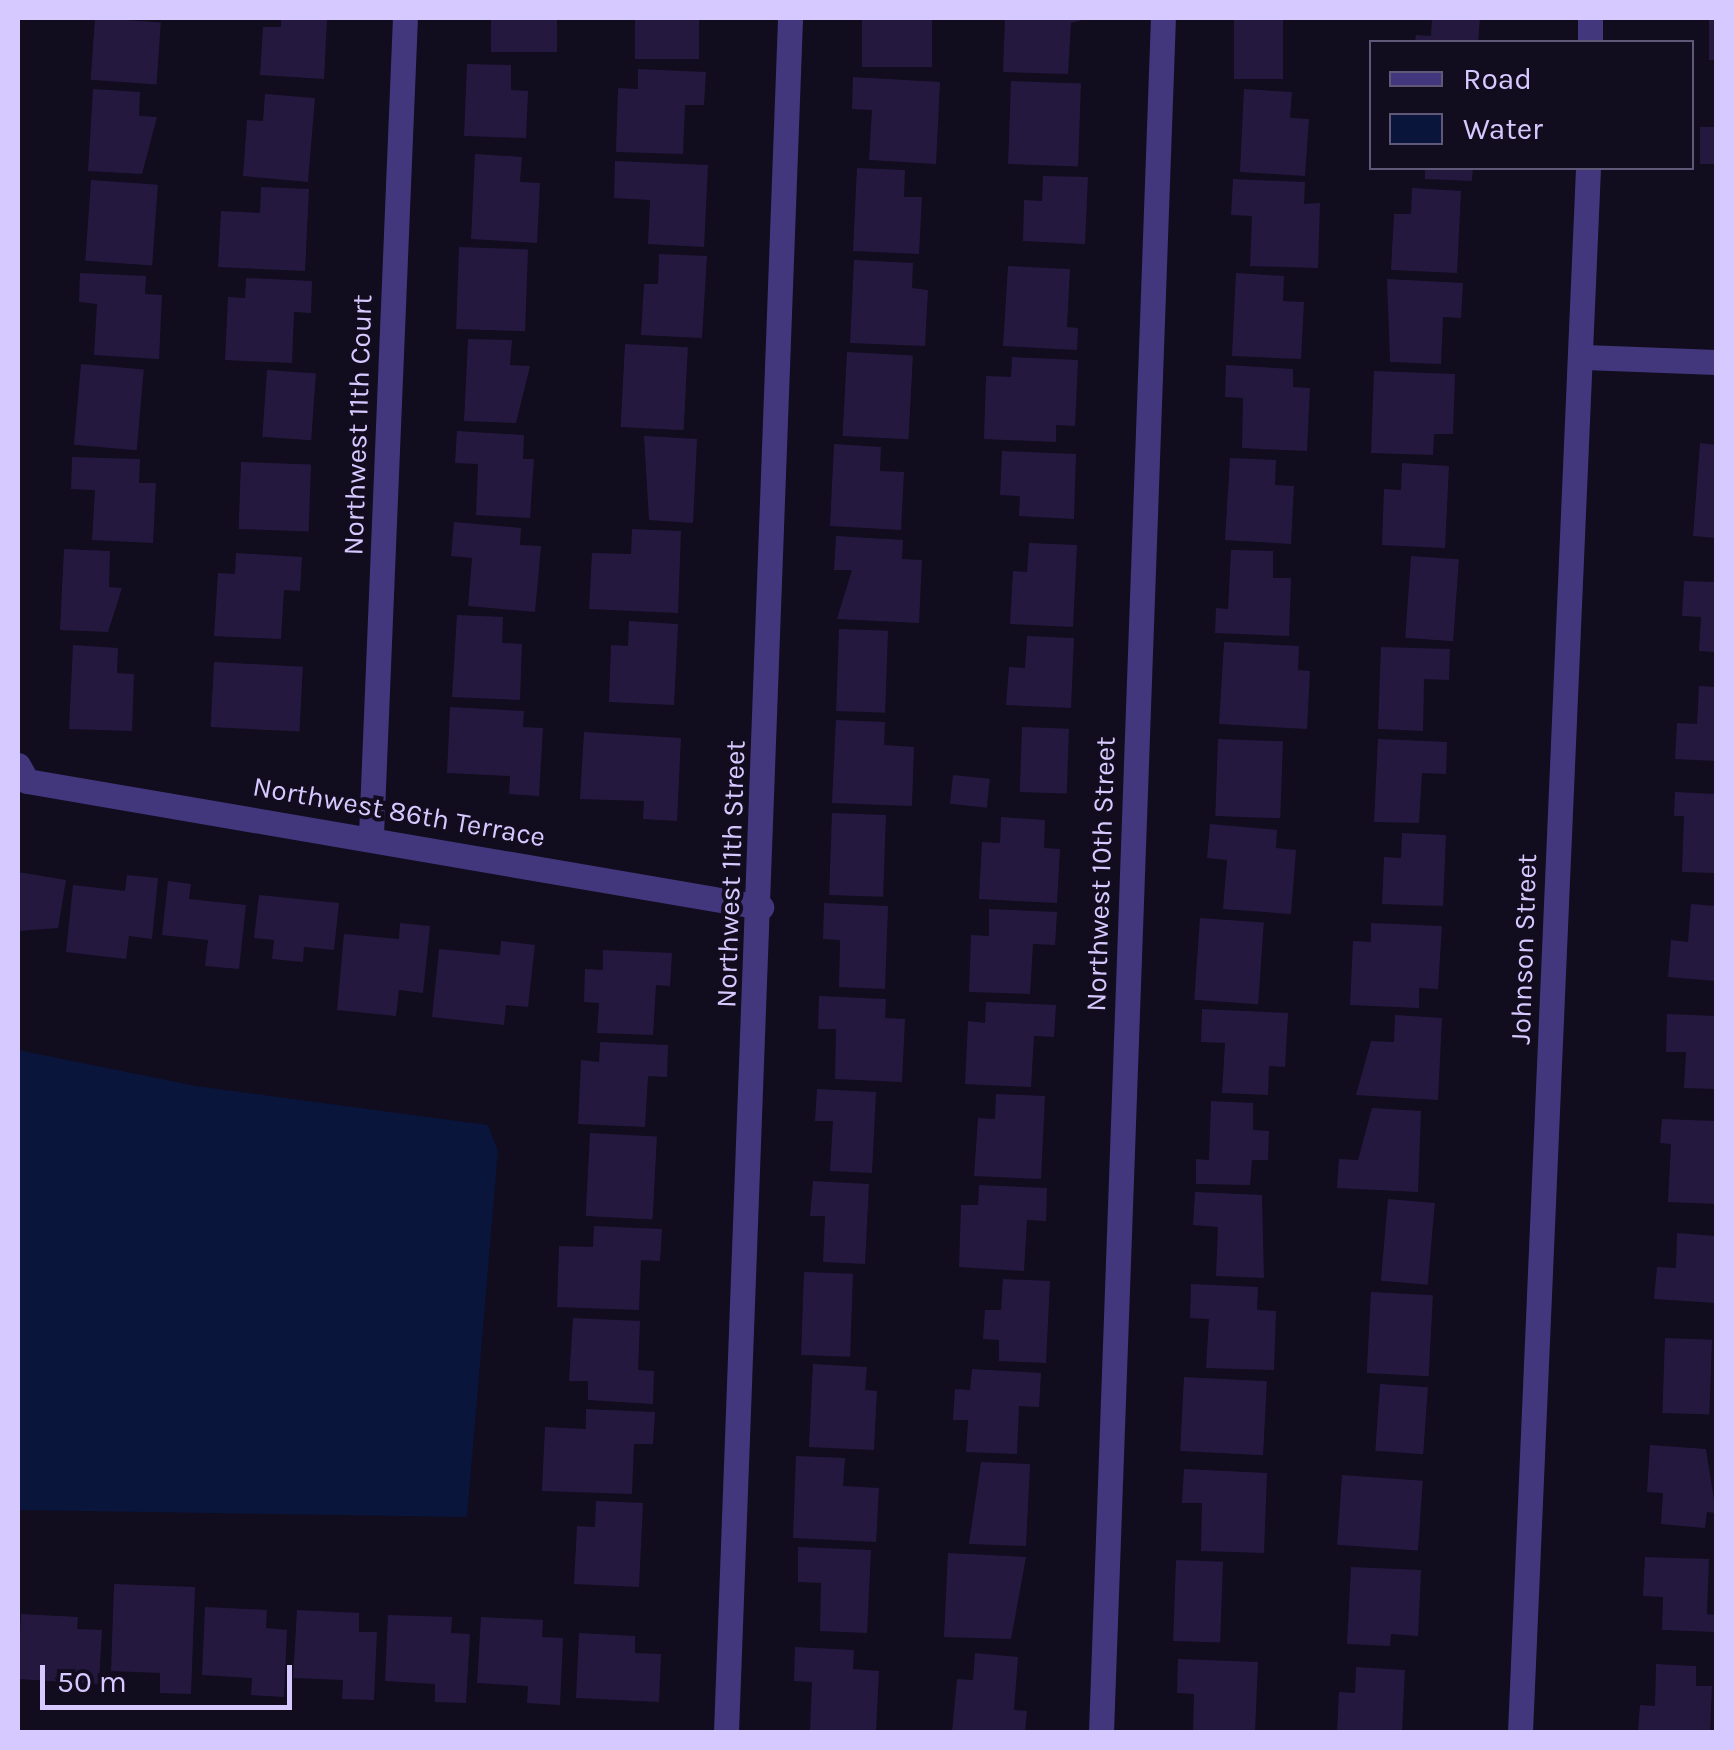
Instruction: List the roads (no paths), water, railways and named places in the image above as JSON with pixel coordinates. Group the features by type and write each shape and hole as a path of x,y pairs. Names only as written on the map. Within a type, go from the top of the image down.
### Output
{"street":[{"name":"Northwest 11th Court","path":"371,835 405,18"},
{"name":"Northwest 11th Street","path":"726,1732 760,907 790,18"},
{"name":"Northwest 10th Street","path":"1100,1732 1163,18"},
{"name":"Johnson Street","path":"1520,1732 1584,357 1588,170"},
{"path":"1584,357 1716,362"},
{"name":"Northwest 86th Terrace","path":"22,773 760,907"}],"water":[{"path":"18,1050 196,1086 488,1125 498,1151 467,1517 18,1510"}]}
